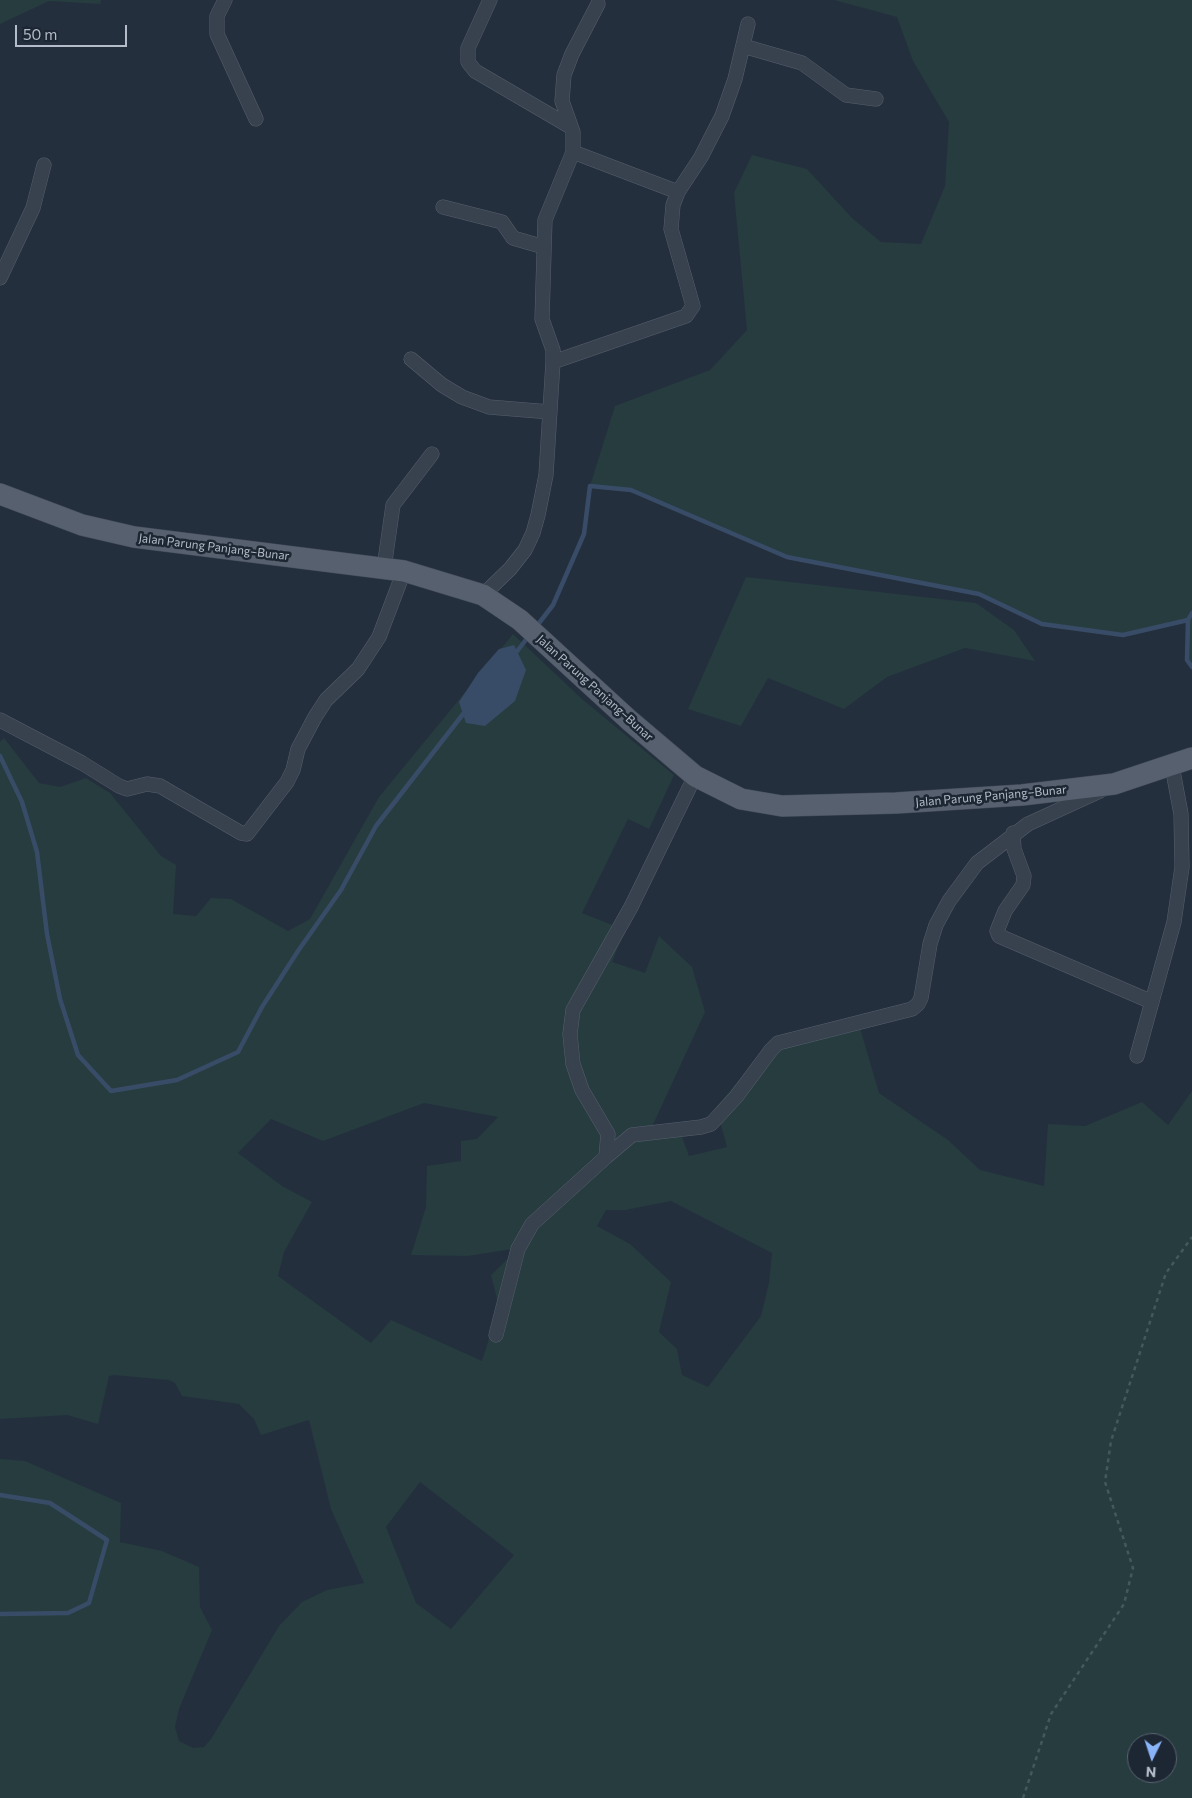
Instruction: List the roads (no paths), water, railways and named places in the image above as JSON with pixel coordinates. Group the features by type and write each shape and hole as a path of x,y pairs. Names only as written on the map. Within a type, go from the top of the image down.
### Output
{"main road":[{"name":"Jalan Parung Panjang–Bunar","path":"0,494 82,524 134,537 394,570 483,596 520,620 629,720 695,776 741,798 782,806 896,803 1022,796 1114,784 1192,758"}],"street":[{"path":"225,0 217,16 217,34 256,119"},
{"path":"490,0 468,48 468,62 475,71 569,126"},
{"path":"483,596 510,569 525,550 534,533 546,475 553,350 542,319 545,220 573,152 573,132 569,126 562,101 564,75 598,4"},
{"path":"553,362 686,316 692,306 692,299 671,229 673,205 678,192 701,157 722,116 735,80 748,24"},
{"path":"743,46 802,63 846,94 876,99"},
{"path":"573,152 678,192"},
{"path":"0,278 33,208 44,165"},
{"path":"442,207 502,222 513,238 544,247"},
{"path":"411,359 442,385 462,397 489,407 550,412"},
{"path":"0,720 82,763 119,786 127,789 147,784 160,786 241,833 247,834 287,782 293,770 298,749 314,717 326,700 358,668 379,637 394,570 393,505 432,454"},
{"path":"1138,1056 1174,922 1182,867 1181,814 1172,766"},
{"path":"606,1157 608,1134 582,1090 573,1064 570,1034 573,1010 631,906 695,776"},
{"path":"496,1335 518,1250 532,1224 606,1157 632,1135 702,1127 711,1124 736,1097 771,1050 778,1044 912,1009 922,998 930,944 936,925 977,863 1013,833 1028,824 1114,784"},
{"path":"1013,833 1014,848 1024,876 1023,885 1005,911 997,931 999,936 1152,1002"}],"water":[{"path":"514,645 526,670 515,701 485,726 466,723 459,702 478,673 499,649"}],"waterway":[{"path":"536,627 553,605 584,534 590,486 631,490 787,557 979,594 1042,624 1123,635 1188,620"},
{"path":"1192,613 1188,620 1187,660 1192,667"},
{"path":"515,654 528,637"},
{"path":"0,756 22,802 37,852 47,934 60,999 78,1055 111,1091 177,1080 238,1052 262,1007 298,951 341,890 376,826 467,709"},
{"path":"0,1495 50,1503 107,1540 89,1603 68,1613 0,1614"}]}
